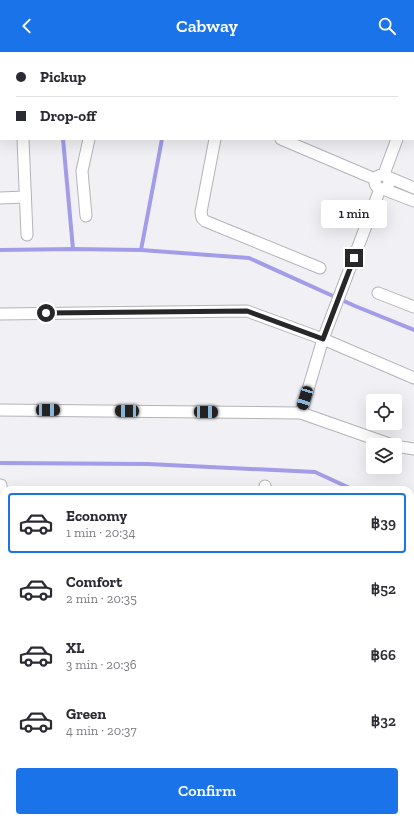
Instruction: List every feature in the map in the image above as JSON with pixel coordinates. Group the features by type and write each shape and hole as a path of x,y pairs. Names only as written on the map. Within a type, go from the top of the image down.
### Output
{"street":[{"path":"23,140 27,235"},
{"path":"86,216 82,171 89,140"},
{"path":"215,140 201,212 202,218 205,221 320,268"},
{"path":"284,140 414,188"},
{"path":"397,140 382,177 374,184 382,189 414,201"},
{"path":"301,413 323,339 336,303 382,189"},
{"path":"0,198 25,197"},
{"path":"378,293 414,307"},
{"path":"0,314 247,311 323,339 414,378"},
{"path":"0,410 301,413 374,438"},
{"path":"402,447 414,449"}],"waterway":[{"path":"63,140 73,249"},
{"path":"141,250 162,140"},
{"path":"0,250 141,250 249,258 355,306 414,330"},
{"path":"0,463 148,464 315,472 345,486"}],"route":[{"path":"46,313 247,311 323,339 354,258"}]}
